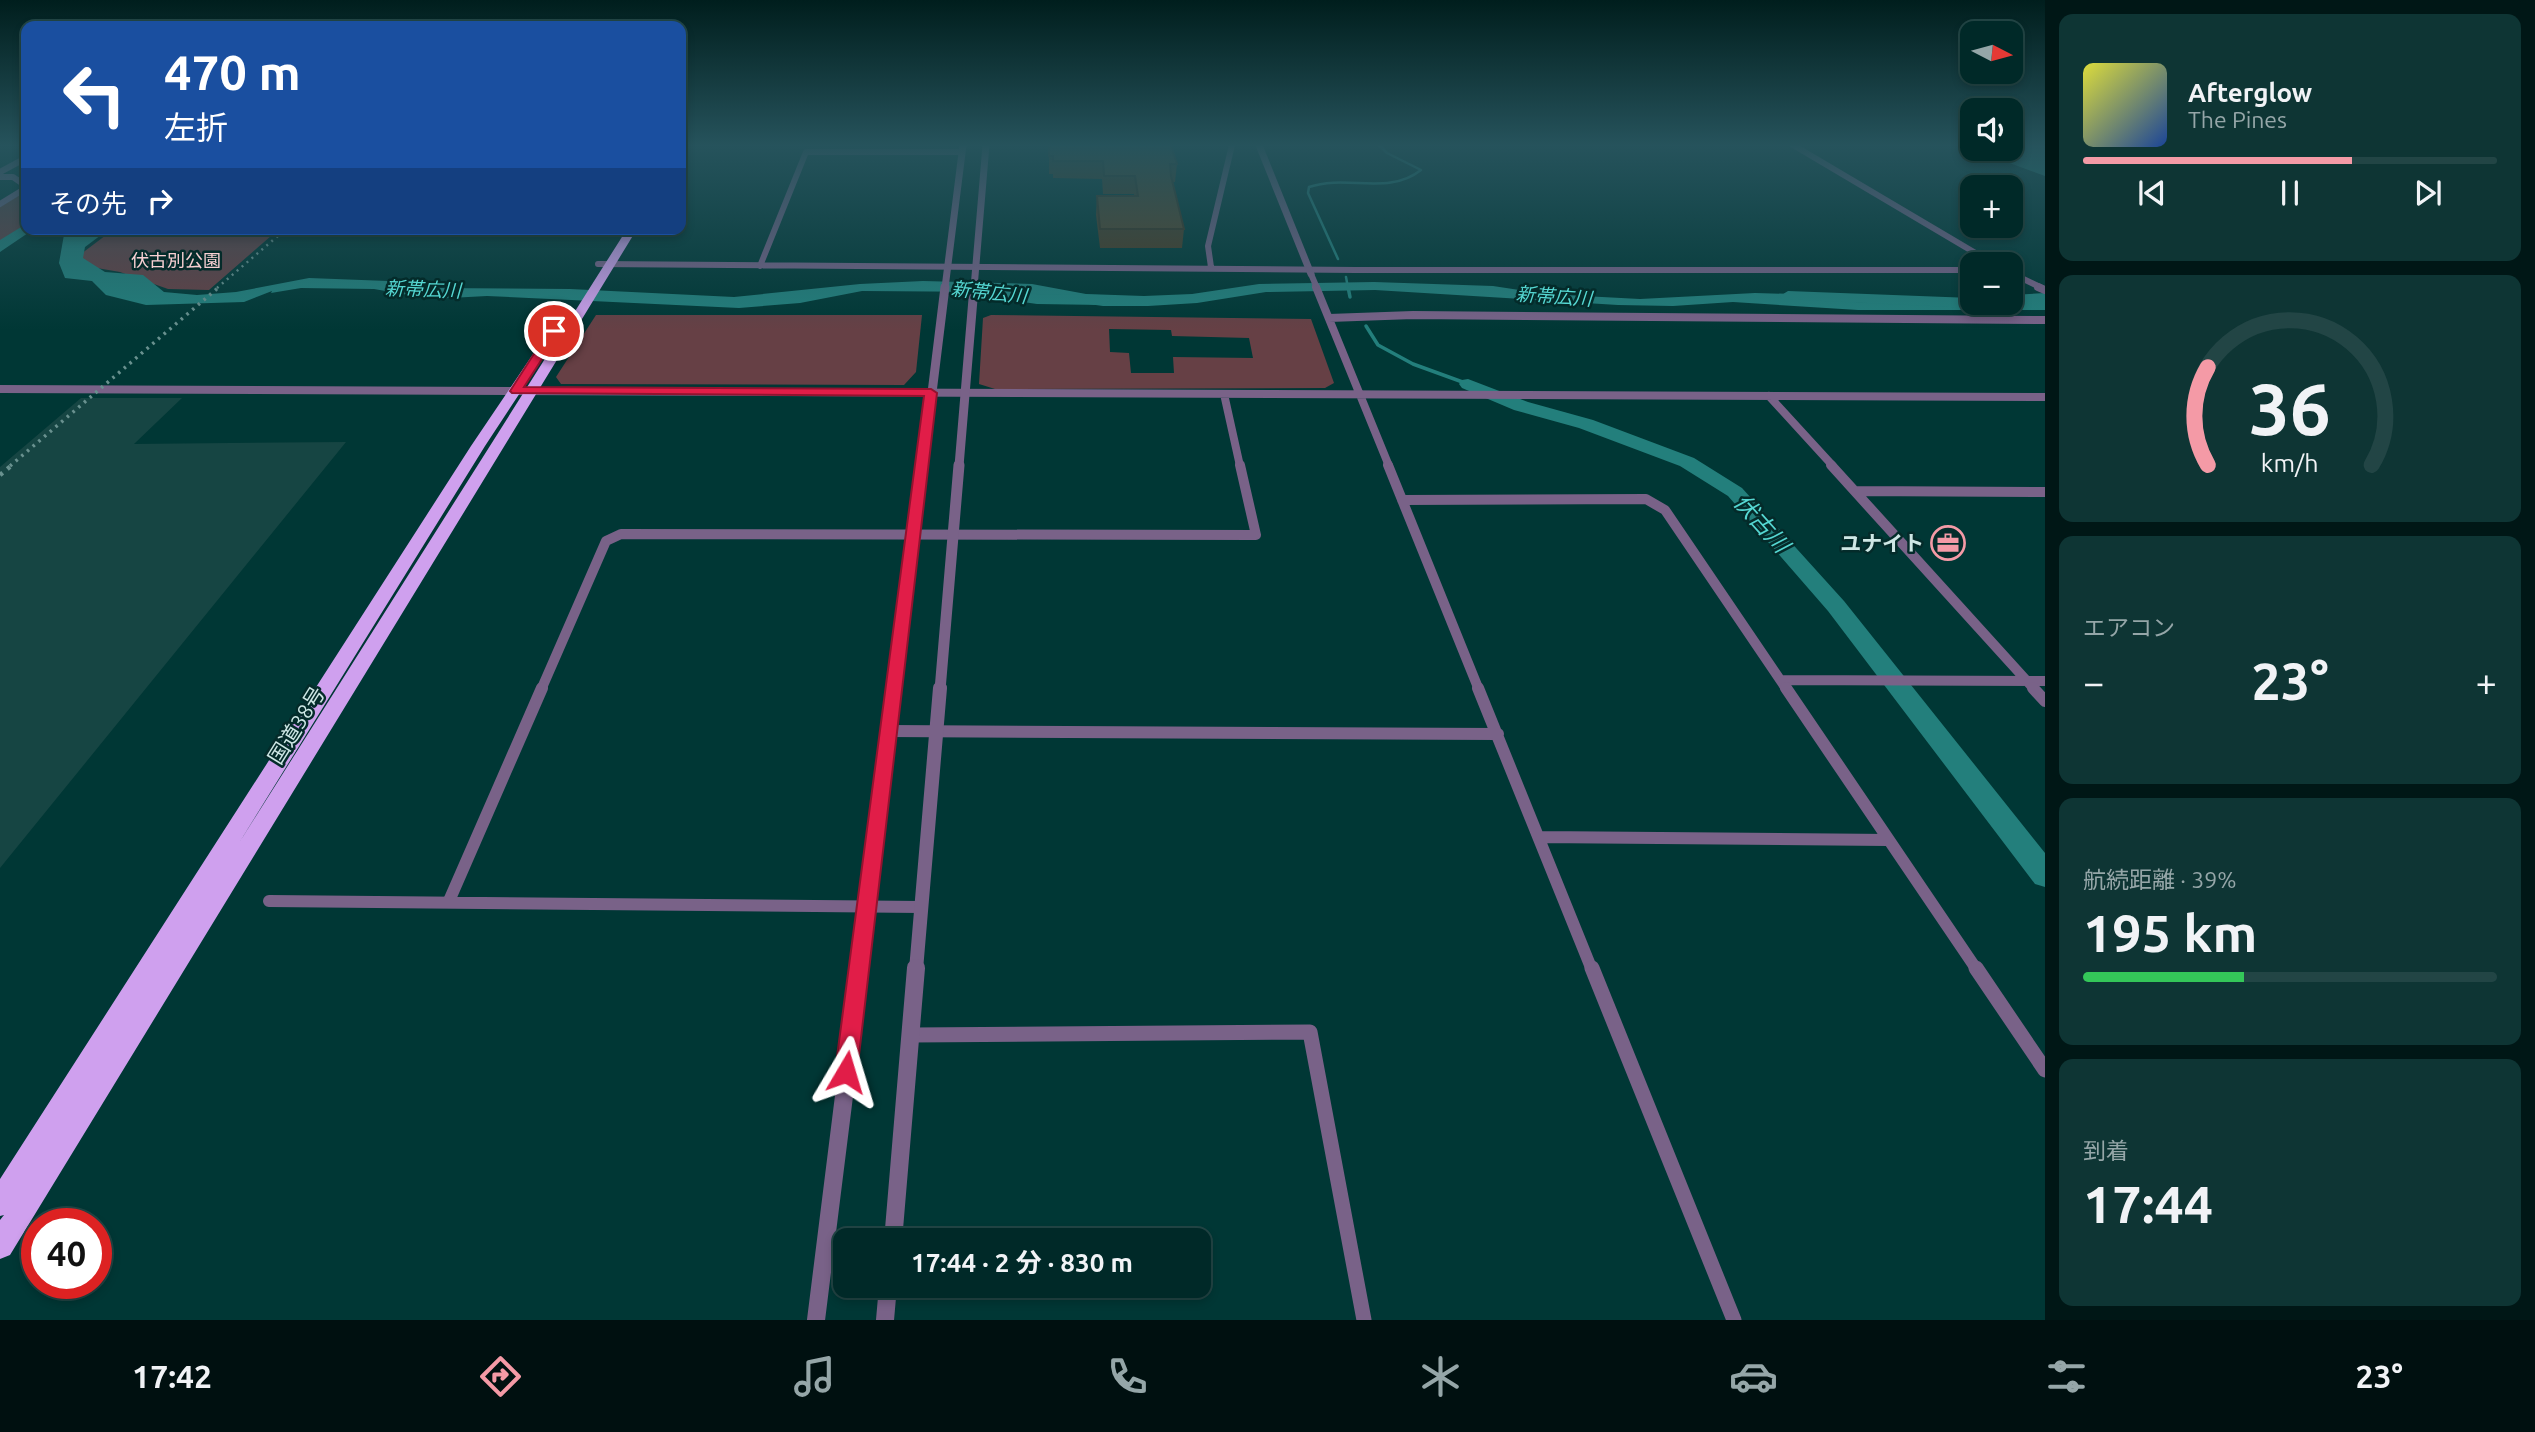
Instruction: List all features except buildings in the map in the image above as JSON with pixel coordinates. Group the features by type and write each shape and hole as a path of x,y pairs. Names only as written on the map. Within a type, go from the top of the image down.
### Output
{"highway":[{"name":"国道38号","path":"602,268 618,235"},
{"name":"国道38号","path":"0,1245 524,391 602,268 627,235"},
{"name":"国道38号","path":"0,1203 524,391"}],"street":[{"path":"760,266 784,207"},
{"path":"816,1320 955,207"},
{"path":"893,1228 912,1035 981,207"},
{"path":"1211,267 1208,246 1217,207"},
{"path":"1283,207 1734,1320"},
{"path":"1897,207 1974,252"},
{"path":"602,268 760,266 947,269 1211,267 1309,271 1960,270"},
{"path":"2023,279 2045,290"},
{"path":"1327,315 2045,320"},
{"path":"0,389 2045,397"},
{"path":"449,901 606,541 621,534 1256,535 1224,394"},
{"path":"1769,396 2045,701"},
{"path":"1856,491 2045,492"},
{"path":"1402,500 1646,499 1665,510 2045,1070"},
{"path":"1781,680 2045,681"},
{"path":"889,731 1498,734"},
{"path":"1539,837 1888,840"},
{"path":"269,901 921,906"},
{"path":"912,1035 1310,1032 1364,1320"},
{"path":"885,1320 887,1298"}],"shaded area":[{"path":"81,398 182,398 134,444 346,442 0,868 0,467"}],"green space":[{"path":"0,207 21,207 21,227 0,242"},
{"name":"伏古別公園","path":"106,235 272,235 209,290 168,289 120,272 91,267 73,260"},
{"path":"596,315 922,315 916,372 904,385 561,384 556,377"},
{"path":"991,315 1311,319 1334,383 1325,388 995,389 979,384 983,318","holes":["1109,329 1171,330 1172,336 1249,338 1253,358 1173,357 1174,373 1131,373 1129,353 1110,352"]}],"water":[{"path":"64,235 101,235 85,247 83,258 105,272 143,275 164,292 197,295 236,292 309,278 388,281 435,288 570,289 734,297 860,284 923,281 1032,284 1086,294 1144,296 1192,294 1259,284 1374,282 1493,286 1545,294 1640,299 1755,293 1795,294 1851,302 1960,303 1960,310 1858,310 1733,302 1673,306 1618,305 1375,290 1266,292 1197,303 1148,306 1103,306 1001,292 862,291 800,303 739,308 487,296 431,299 374,289 301,288 271,293 272,291 244,302 146,305 106,295 92,281 65,278 59,263"},
{"path":"2045,299 2045,310 2023,310 2023,302"}],"waterway":[{"name":"伏古川","path":"1314,207 1338,259"},
{"path":"0,247 21,232"},
{"name":"伏古川","path":"1346,277 1348,288"},
{"name":"新帯広川","path":"947,287 1037,299 1103,300"},
{"name":"伏古川","path":"1348,287 1350,297"},
{"name":"新帯広川","path":"1788,296 1960,303"},
{"name":"新帯広川","path":"2023,299 2045,298"},
{"name":"伏古川","path":"1366,326 1378,345 1413,364 1468,384"},
{"name":"伏古川","path":"1468,384 1521,406 1586,424 1687,462 1735,492 1836,606 2045,875"}],"railway":[{"path":"217,288 279,235"},
{"path":"10,466 219,287"},
{"path":"0,475 12,465"}],"place":[{"name":"ユナイト","path":"1948,543"}],"route":[{"path":"554,331 516,391 931,393 846,1072"}]}
